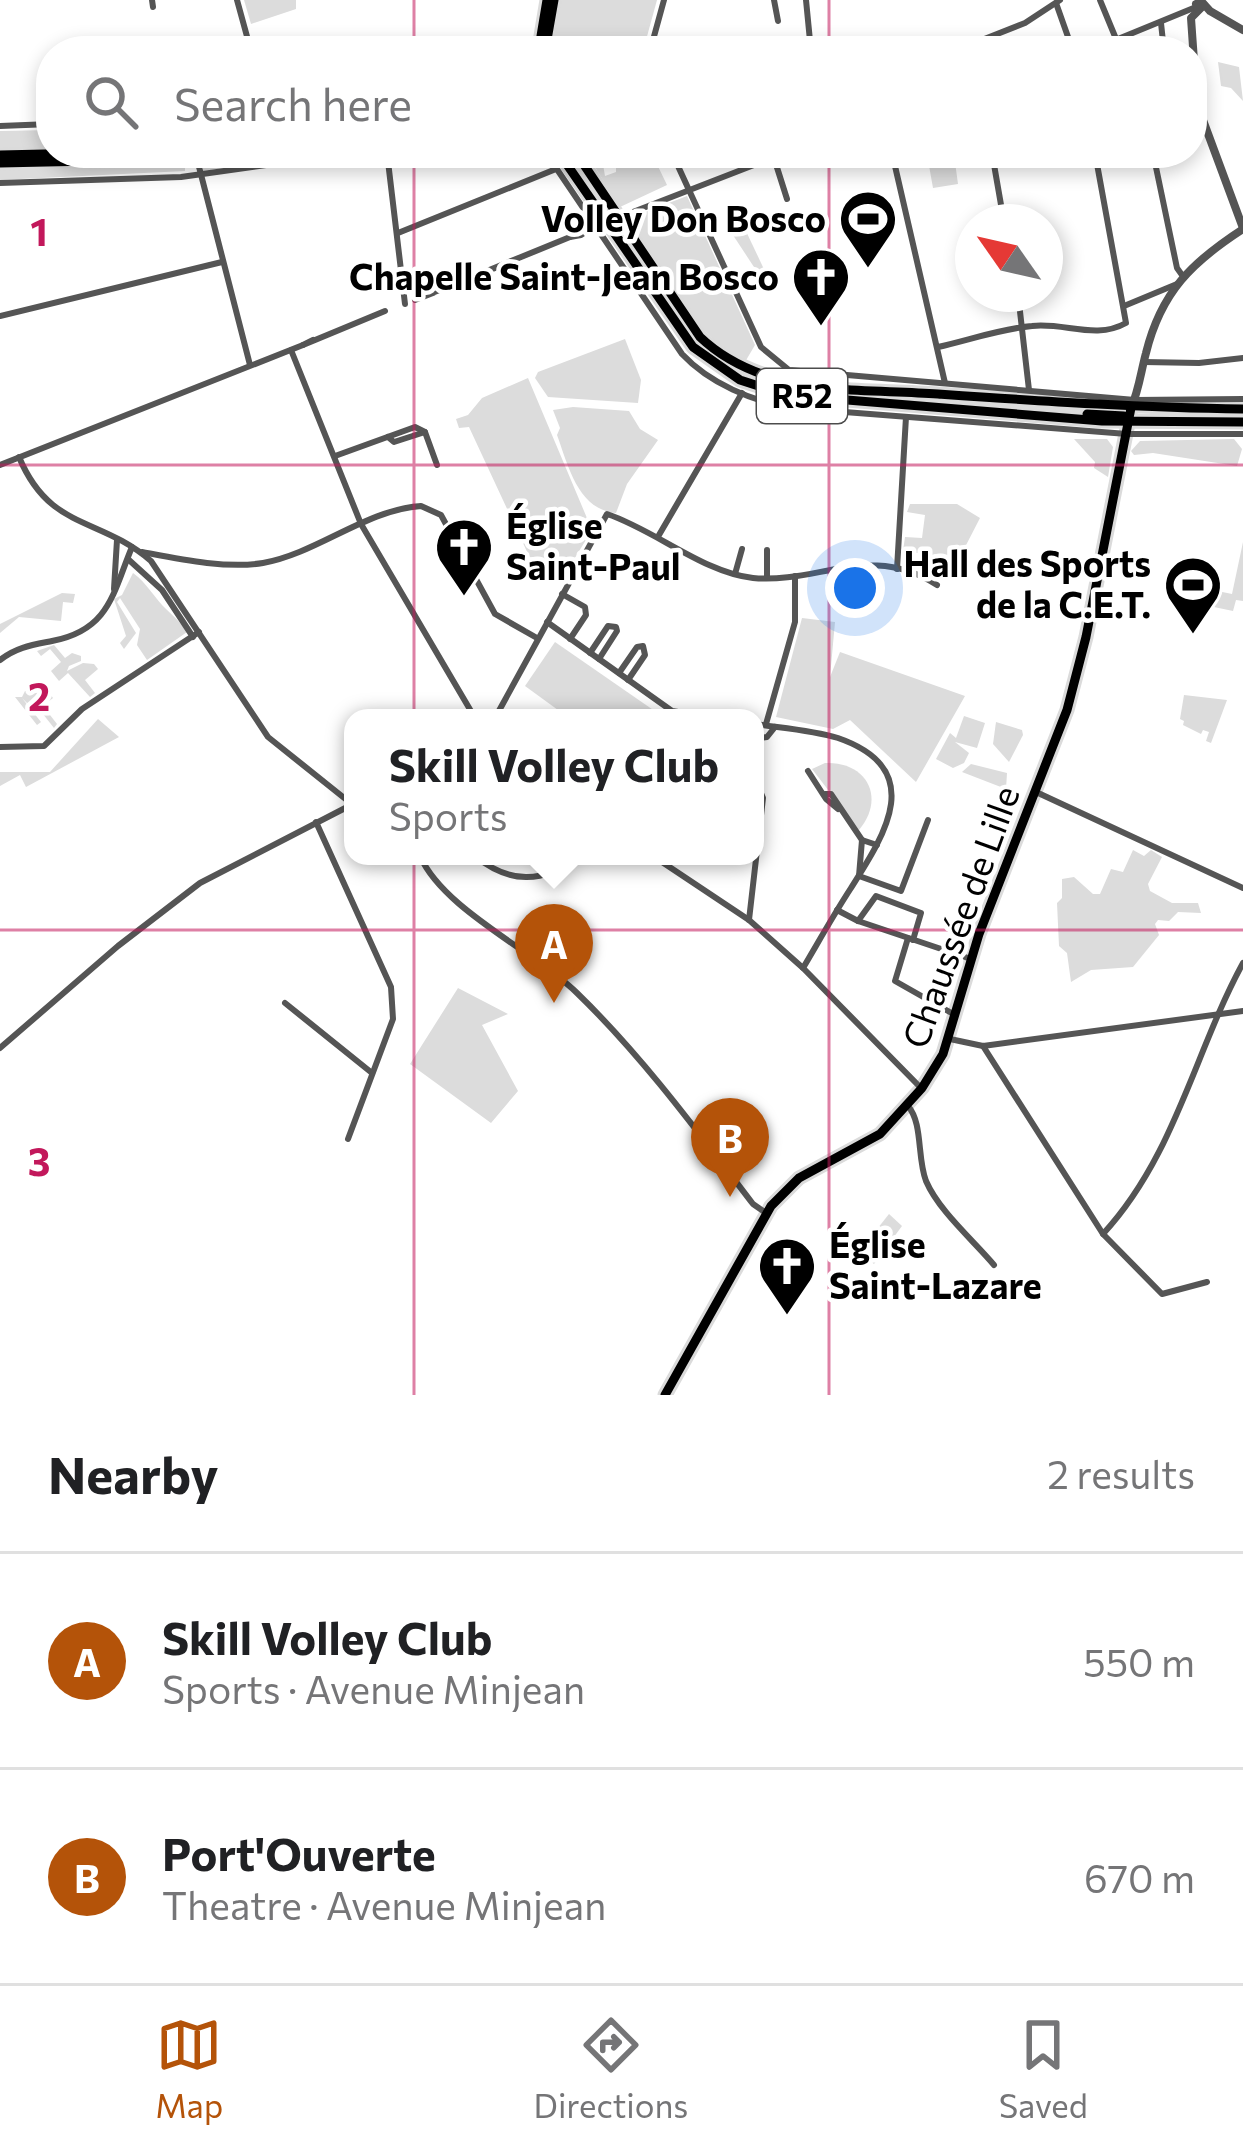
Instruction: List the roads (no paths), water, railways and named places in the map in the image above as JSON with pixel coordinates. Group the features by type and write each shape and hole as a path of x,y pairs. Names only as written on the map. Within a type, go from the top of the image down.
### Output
{"main road":[{"path":"544,36 547,1"},
{"path":"0,159 36,157"},
{"path":"0,159 36,158"},
{"name":"R52","path":"567,168 596,225 693,347 740,380 786,395 1080,418 1206,417 1243,410"},
{"name":"R52","path":"586,168 700,337 752,370 782,380 838,388 1243,422"},
{"name":"Chaussée de Lille","path":"665,1395 766,1213 799,1178 870,1142 908,1106 949,1039 970,958 1062,726 1084,646 1131,416"}],"street":[{"path":"237,0 247,36"},
{"path":"654,36 664,0"},
{"path":"774,0 778,21"},
{"path":"806,0 810,36"},
{"path":"1100,0 1117,36"},
{"path":"992,36 1058,2 1068,36"},
{"path":"1126,36 1199,5"},
{"path":"1199,5 1243,30"},
{"path":"1192,36 1191,18 1199,5"},
{"path":"1161,23 1162,36"},
{"path":"0,126 36,125"},
{"path":"1131,416 1155,326 1180,280 1204,255 1243,228 1207,131"},
{"path":"199,168 250,365"},
{"path":"0,183 200,175 248,168"},
{"path":"389,168 405,304"},
{"path":"398,232 556,168 682,354 699,370 743,393 789,407 906,416 1131,416 1243,399"},
{"path":"679,168 764,352 789,370 1029,390 1131,416 1243,434"},
{"path":"618,218 746,168"},
{"path":"776,168 787,199"},
{"path":"896,168 945,384"},
{"path":"995,168 1001,204"},
{"path":"938,347 1024,327 1050,325 1096,332 1126,323 1098,168"},
{"path":"1156,168 1180,280"},
{"path":"0,465 596,225"},
{"path":"0,316 222,262"},
{"path":"1124,306 1180,280"},
{"path":"1021,312 1029,390"},
{"path":"291,350 361,524 470,709"},
{"path":"752,370 764,352"},
{"path":"1144,362 1243,358"},
{"path":"659,535 743,393"},
{"path":"897,569 906,416"},
{"path":"334,456 388,437 394,442 425,432 437,465"},
{"path":"19,457 42,499 117,539 132,553 271,741 344,798"},
{"path":"114,556 132,553 262,563 421,506 441,515 495,614 538,638"},
{"path":"500,709 607,514 735,574 795,576 832,566 897,569 937,585"},
{"path":"115,589 111,583 117,539"},
{"path":"735,574 742,549"},
{"path":"767,550 767,578"},
{"path":"0,661 24,646 85,632 102,615 132,553"},
{"path":"132,553 157,568 196,634"},
{"path":"764,738 795,622 795,576"},
{"path":"562,594 584,608 586,615 570,639"},
{"path":"547,622 663,709"},
{"path":"590,653 608,626 616,627 598,659"},
{"path":"0,747 44,746 82,709 196,634"},
{"path":"619,673 637,647 644,646 645,655 628,680"},
{"path":"764,725 837,738 866,753 886,772 894,799 877,845 802,968"},
{"path":"808,772 862,840 877,845"},
{"path":"1036,792 1243,888"},
{"path":"0,1048 185,893 344,809"},
{"path":"859,876 901,891 928,820"},
{"path":"316,822 391,987 393,1019 348,1138"},
{"path":"859,876 862,840"},
{"path":"425,865 440,889 580,996 693,1125 753,1204 766,1213"},
{"path":"486,865 502,874 532,878 565,865"},
{"path":"669,865 749,920 922,1088"},
{"path":"676,869 678,865"},
{"path":"749,920 755,865"},
{"path":"858,921 876,896 922,913 896,981 956,1015"},
{"path":"837,910 970,958"},
{"path":"1103,1234 1137,1192 1170,1135 1214,1016 1243,963"},
{"path":"285,1003 372,1073"},
{"path":"949,1039 983,1046 1243,1011"},
{"path":"983,1046 1103,1234 1162,1294 1207,1282"},
{"path":"908,1106 916,1114 919,1161 928,1187 994,1265"}],"place":[{"name":"Volley Don Bosco","path":"868,270"},
{"name":"Chapelle Saint-Jean Bosco","path":"821,328"},
{"name":"Église Saint-Paul","path":"464,598"},
{"name":"Hall des Sports de la C.E.T.","path":"1193,636"},
{"name":"Skill Volley Club","path":"554,1003"},
{"name":"Port'Ouverte","path":"730,1197"},
{"name":"Église Saint-Lazare","path":"787,1317"}]}
